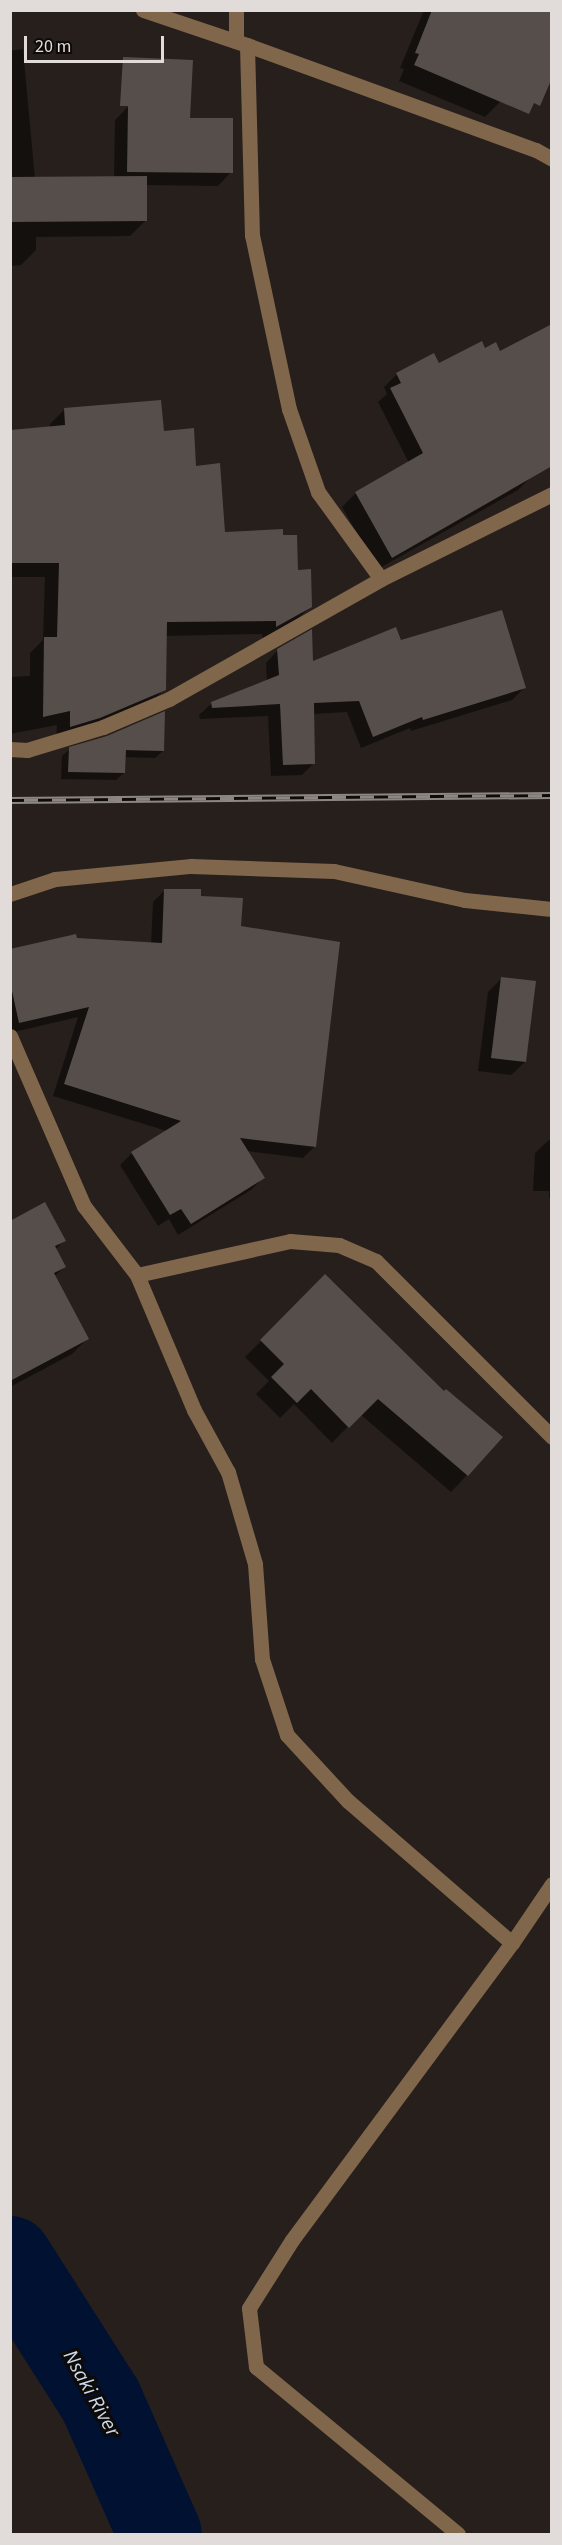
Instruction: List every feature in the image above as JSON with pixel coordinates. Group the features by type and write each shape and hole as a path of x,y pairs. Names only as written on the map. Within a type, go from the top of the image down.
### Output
{"street":[{"path":"143,10 241,43 536,150 552,159"},
{"path":"236,10 241,43 252,235 290,409 318,492 381,579"},
{"path":"10,749 27,750 103,727 169,699 381,579 552,494"},
{"path":"10,894 55,879 191,866 334,871 465,900 552,909"},
{"path":"10,1036 84,1206 137,1275 194,1410 228,1472 255,1564 262,1659 287,1734 348,1801 512,1944"},
{"path":"137,1275 290,1241 339,1245 376,1261 552,1437"},
{"path":"458,2535 256,2367 249,2308 292,2240 512,1944 547,1901 552,1884"}],"building":[{"path":"432,10 552,10 552,78 540,106 534,103 529,114 414,65 419,54 415,53"},
{"path":"123,57 193,60 190,118 233,118 233,173 127,172 128,106 120,106"},
{"path":"147,176 147,221 10,222 10,177"},
{"path":"552,324 552,466 392,558 355,492 423,453 390,388 401,383 396,373 434,353 439,363 482,341 485,348 496,342 500,351"},
{"path":"161,400 164,431 194,428 196,466 220,463 225,532 283,529 283,535 297,535 298,570 311,569 312,607 276,627 276,621 167,622 166,690 100,718 70,727 70,711 43,717 44,637 57,637 59,563 10,563 10,430 65,425 64,408"},
{"path":"502,610 526,688 423,720 422,717 373,737 359,701 314,703 315,764 283,765 280,704 212,708 211,702 279,675 277,649 312,629 313,661 396,627 401,640"},
{"path":"165,711 164,751 126,750 125,773 68,772 69,747 107,736"},
{"path":"164,889 201,889 201,896 243,898 241,926 340,942 316,1147 240,1138 265,1178 191,1224 181,1209 170,1215 131,1152 181,1121 64,1084 89,1007 19,1023 10,982 10,949 76,934 77,938 162,943"},
{"path":"501,977 536,981 526,1062 491,1058"},
{"path":"45,1202 66,1241 55,1246 66,1267 54,1273 89,1339 10,1381 10,1221"},
{"path":"325,1274 444,1391 446,1389 503,1437 468,1476 378,1399 349,1428 311,1389 297,1403 271,1377 284,1364 260,1340"}],"waterway":[{"name":"Nsaki River","path":"10,2258 101,2401 160,2534"}],"railway":[{"path":"10,800 552,795"}]}
